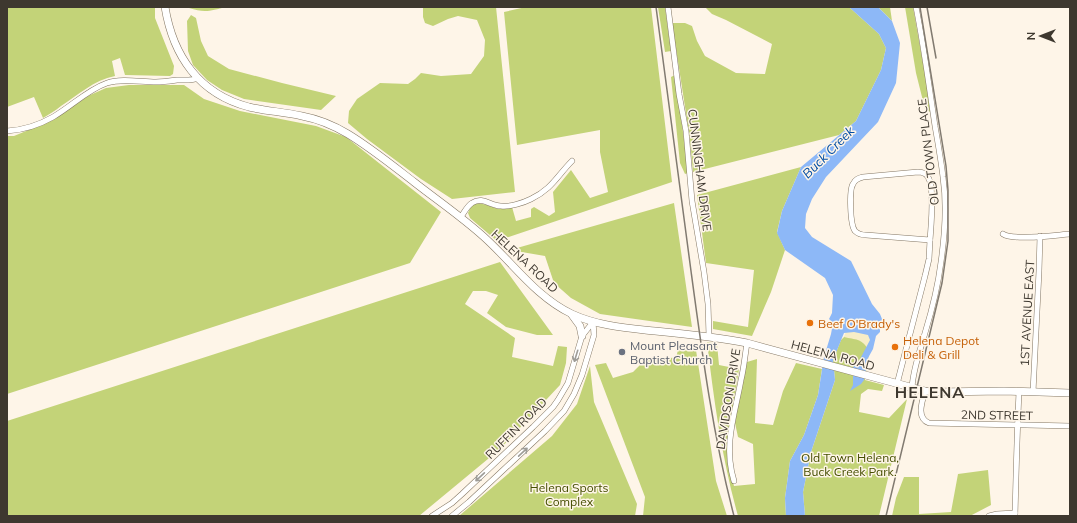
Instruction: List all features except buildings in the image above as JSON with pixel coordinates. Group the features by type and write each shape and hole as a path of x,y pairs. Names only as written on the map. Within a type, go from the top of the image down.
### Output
{"main road":[{"name":"HELENA ROAD","path":"165,7 169,28 174,43 186,64 198,78 212,90 233,101 250,107 302,116 328,124 345,132 374,151 460,218 498,251 538,291 551,302 571,313 593,322 628,328 708,336 747,343 925,391 1070,393"},
{"path":"571,313 580,326 582,336"}],"street":[{"name":"CUNNINGHAM DRIVE","path":"668,7 686,131 693,208 705,277 708,304 708,336"},
{"name":"OLD TOWN PLACE","path":"912,388 915,368 930,318 939,274 945,215 944,179 935,128 929,78 916,7"},
{"path":"7,131 29,128 52,117 107,83 114,81 158,82 191,80 198,78"},
{"path":"460,218 469,205 477,201 484,201 497,206 504,206 530,199 551,186 572,161"},
{"path":"897,384 929,259 932,220 930,182 929,178 924,173 918,172 863,177 857,179 853,184 851,193 852,222 854,230 858,234 930,240"},
{"path":"1003,234 1014,237 1070,234"},
{"name":"1ST AVENUE EAST","path":"1033,392 1040,236"},
{"name":"RUFFIN ROAD","path":"432,516 462,494 553,407 568,383 582,336 593,322"},
{"name":"RUFFIN ROAD","path":"452,516 545,431 557,419 569,403 579,383 589,353 594,335 593,322"},
{"name":"DAVIDSON DRIVE","path":"734,481 730,462 729,445 742,380 747,343"},
{"name":"2ND STREET","path":"925,391 921,410 922,418 926,422 932,424 1070,426"},
{"path":"989,516 997,514 1015,515 1019,392"}],"green space":[{"path":"7,7 155,7 155,18 174,66 173,74 170,76 125,75 120,58 112,61 115,76 93,84 43,118 34,97 7,107"},
{"path":"189,7 226,7 203,11 194,10"},
{"path":"423,7 496,7 515,192 452,199 421,179 348,123 349,111 357,99 380,83 408,84 421,73 441,76 471,74 484,56 485,40 477,20 458,16 433,26 425,23 423,17"},
{"path":"526,7 651,7 672,182 497,241 470,218 468,213 472,204 478,203 498,209 512,207 516,221 531,217 531,209 534,207 549,216 555,212 553,192 571,170 590,198 608,192 600,152 600,130 517,145 504,12"},
{"path":"658,7 665,7 671,51 665,52"},
{"path":"705,7 849,7 879,34 886,48 881,70 856,121 839,135 693,172 690,139 672,23 685,23 692,26 697,41 705,56 736,73 765,74 772,44 712,14"},
{"path":"878,7 890,7 892,21"},
{"path":"905,7 913,7 932,113 925,109 916,73"},
{"path":"191,15 196,18 201,41 208,56 229,69 336,96 321,110 244,99 222,90 207,80 193,65 188,51 187,21"},
{"path":"675,75 688,173 685,174 680,163 671,77"},
{"path":"129,85 184,85 204,99 240,111 316,126 346,137 441,212 410,263 7,394 7,136 14,136 53,120 88,96 106,88"},
{"path":"801,167 782,211 777,232 785,250 771,292 752,336 713,329 713,321 748,327 754,270 706,263 697,195"},
{"path":"674,203 692,327 600,314 571,298 554,283 545,256 510,250"},
{"path":"500,262 553,335 537,335 506,327 487,313 498,295 486,291 473,291 465,304 515,338 512,357 553,366 558,346 567,347 566,363 560,385 500,449 419,516 7,516 7,421"},
{"name":"Old Town Helena, Buck Creek Park.","path":"847,334 871,339 865,380 884,385 882,391 868,389 861,394 859,412 889,418 907,399 879,516 805,516 803,492 811,452 835,380 833,360 841,340"},
{"path":"707,342 717,344 719,365 739,369 727,457 734,486 755,484 753,444 738,437 735,423 743,375 747,362 757,359 755,423 773,425 783,391 796,363 822,369 818,395 804,435 790,461 785,498 786,516 738,516 727,473 719,430"},
{"path":"679,346 696,350 716,481 727,516 643,516 645,497 595,365 606,363 613,378 633,372 648,357 676,358"},
{"name":"Helena Sports Complex","path":"590,366 594,402 637,504 635,516 459,516 552,436 577,404"},
{"path":"988,470 991,505 970,516 892,516 896,498 904,477 919,477 919,514 951,512 958,474"}],"sand":[{"path":"846,331 869,332 871,341 868,349 860,341 844,337"}],"water":[{"name":"Buck Creek","path":"849,7 878,7 892,21 900,43 896,83 878,122 826,177 812,199 806,214 805,228 812,237 851,261 872,304 880,314 884,324 880,324 880,332 876,336 873,349 868,358 864,380 861,384 850,391 853,385 853,367 858,363 870,340 868,335 854,332 844,333 833,360 835,380 811,452 803,492 805,516 786,516 785,498 790,461 804,435 818,395 824,357 833,323 829,319 832,313 833,295 825,278 785,250 777,233 782,211 801,167 856,121 881,70 886,48 879,34"}],"railway":[{"path":"656,7 704,363 720,456 734,516"},
{"path":"886,516 942,283 948,241 948,190 946,166 920,7"},
{"path":"927,7 936,58"}],"place":[{"name":"Beef O'Brady's","path":"810,323"},
{"name":"Helena Depot Deli & Grill","path":"895,347"},
{"name":"Mount Pleasant Baptist Church","path":"622,352"}],"district":[{"name":"HELENA","path":"930,392"}]}
